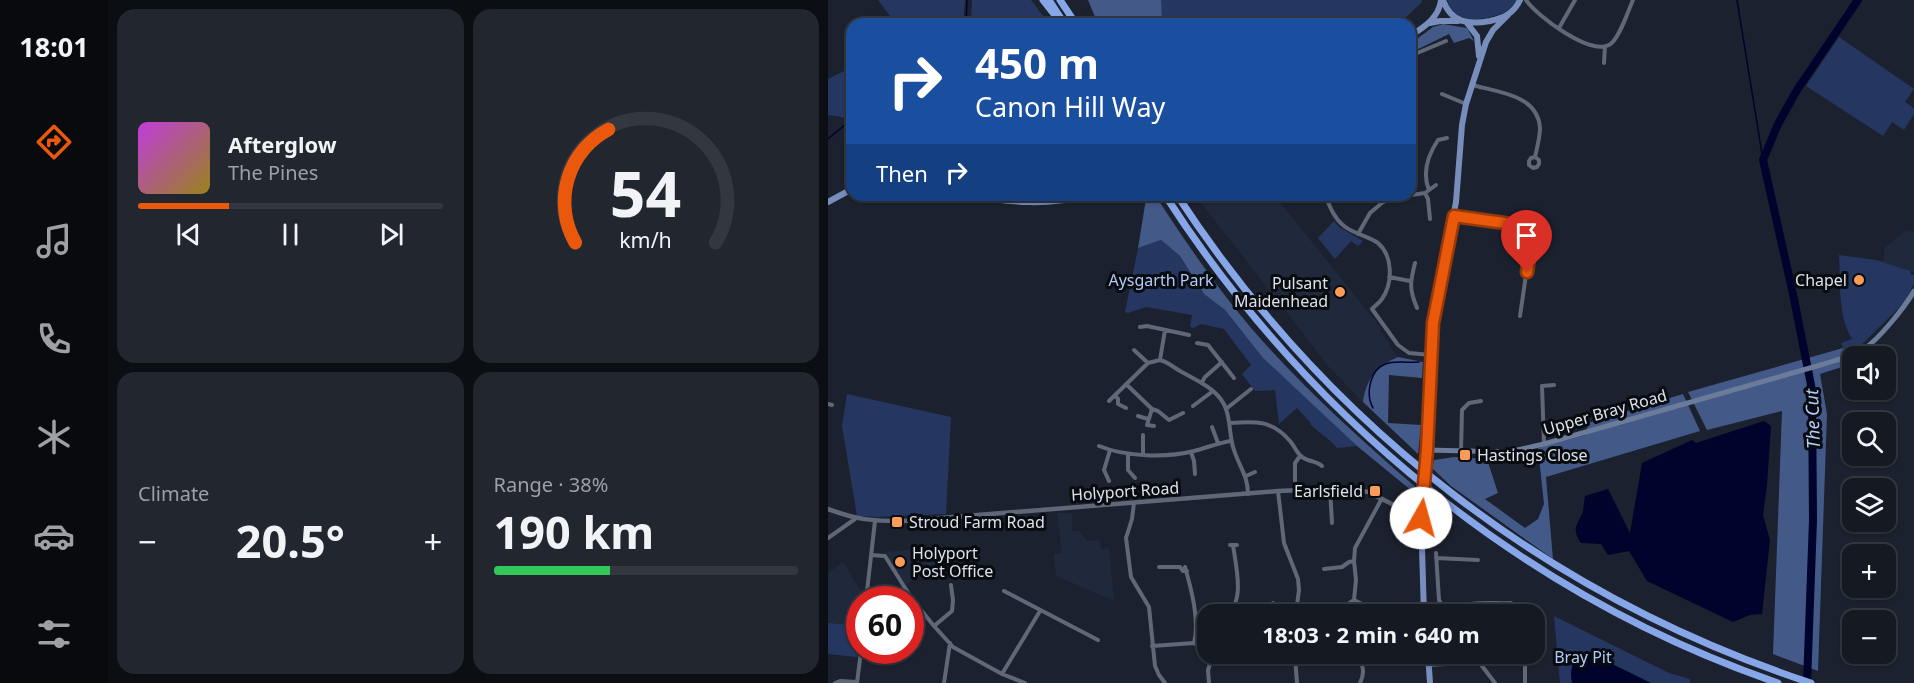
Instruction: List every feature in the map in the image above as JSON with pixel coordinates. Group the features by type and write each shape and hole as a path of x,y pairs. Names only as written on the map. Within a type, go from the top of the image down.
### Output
{"highway":[{"path":"1043,0 1058,18"},
{"path":"1049,0 1060,18"},
{"path":"1060,0 1072,18"},
{"path":"1066,0 1077,18"},
{"path":"1169,201 1225,281 1276,343 1339,410 1438,497 1505,546 1601,604 1690,648 1778,683"},
{"path":"1181,201 1228,268 1286,339 1349,405 1439,484 1520,543 1599,591 1698,640 1811,683"}],"main road":[{"path":"1442,0 1448,12 1459,21"},
{"path":"1416,32 1439,11 1442,0"},
{"path":"1424,604 1421,511 1427,450 1434,316 1454,216 1462,125 1479,60 1490,34 1515,9 1520,0"},
{"path":"1427,24 1440,21 1479,23 1508,15"},
{"path":"1467,23 1477,36 1479,60"},
{"path":"828,202 846,192"},
{"path":"1002,201 1034,203 1055,201"},
{"name":"Upper Bray Road","path":"1427,450 1508,452 1544,444 1824,364 1864,350 1892,321 1914,291"},
{"path":"1429,665 1430,683"}],"street":[{"path":"1559,28 1575,0"},
{"path":"1515,9 1527,2 1559,28 1580,41 1605,46 1610,45 1616,38 1633,0"},
{"path":"1416,54 1446,41"},
{"path":"1604,63 1605,46"},
{"path":"1472,85 1525,101 1535,112 1540,128 1535,157"},
{"path":"1442,94 1466,104"},
{"path":"1430,219 1425,175 1427,156 1438,140 1447,138"},
{"path":"1416,193 1427,191 1436,185"},
{"path":"1327,201 1332,213 1345,227 1376,242 1386,251 1389,278 1382,300 1371,309 1398,345 1409,353 1431,355"},
{"path":"1358,234 1370,213 1386,201"},
{"path":"1454,216 1533,227 1520,316"},
{"path":"1415,263 1410,281 1417,308"},
{"path":"1389,278 1410,281"},
{"path":"1140,327 1147,326 1189,335"},
{"path":"1160,360 1165,330"},
{"path":"1197,343 1208,345 1234,378"},
{"path":"1134,350 1148,363"},
{"path":"1109,401 1148,363 1160,360 1202,382 1213,391 1226,409 1231,441 1236,459 1246,476 1248,495"},
{"path":"1202,382 1222,362"},
{"path":"1126,384 1152,409 1169,420 1183,413"},
{"path":"1544,444 1542,386 1554,385"},
{"path":"1226,409 1251,390"},
{"path":"1193,406 1213,391"},
{"path":"1115,395 1118,404 1126,408"},
{"path":"1461,452 1462,410 1469,403 1481,401"},
{"path":"1152,409 1147,425 1154,426"},
{"path":"1138,416 1148,419"},
{"path":"1230,423 1261,421 1278,429 1291,441 1300,456 1322,466"},
{"path":"1212,428 1218,443"},
{"path":"1143,435 1143,455"},
{"path":"1099,446 1128,454 1143,455 1191,452 1231,441"},
{"path":"1109,481 1104,470 1110,450"},
{"path":"1191,452 1195,474"},
{"path":"1128,454 1128,470 1135,478"},
{"path":"1295,481 1295,463 1300,456"},
{"path":"1246,476 1256,472"},
{"name":"Holyport Road","path":"828,509 855,519 903,521 1278,491 1348,488 1368,492 1398,507 1421,511"},
{"path":"1330,489 1332,522 1338,520"},
{"path":"1278,491 1284,543 1298,579 1297,604"},
{"path":"1354,600 1355,548 1381,500"},
{"path":"1134,503 1126,538 1131,577 1149,607 1155,666 1164,683"},
{"path":"828,538 855,519"},
{"path":"868,586 875,521"},
{"path":"1195,614 1227,611 1235,605 1238,594 1234,545"},
{"path":"871,555 885,556 912,599 953,646 1002,674 1025,683"},
{"path":"1441,604 1436,555 1478,560"},
{"path":"1324,568 1342,567 1354,561"},
{"path":"1159,567 1180,567 1183,572 1186,569 1195,614 1194,643"},
{"path":"934,626 951,611 953,600 951,585"},
{"path":"1004,591 1098,640"},
{"path":"1354,600 1362,604"},
{"path":"1348,604 1354,600"},
{"path":"1483,604 1511,603"},
{"path":"1002,674 1040,611"},
{"path":"944,683 950,643"},
{"path":"1152,646 1197,645"},
{"path":"1429,665 1479,662 1495,683"},
{"path":"835,683 857,682 859,664"},
{"path":"1209,683 1210,664"},
{"path":"1296,664 1297,683"},
{"path":"1360,683 1364,670 1362,664"},
{"path":"1525,664 1525,683"}],"shaded area":[{"path":"1088,0 1161,0 1162,18 1096,18"},
{"path":"1443,24 1467,28 1474,41 1469,38 1454,43 1449,34 1416,50 1416,40 1433,27"},
{"path":"1146,201 1159,201 1219,288 1245,321 1336,416 1418,489 1418,496 1357,446 1263,358 1225,310 1204,294 1180,256 1161,240 1138,248"},
{"path":"1200,201 1279,201 1381,328 1380,331 1398,357 1389,360 1367,384 1363,402 1329,367"},
{"path":"1906,230 1914,232 1914,272 1883,262 1885,248"},
{"path":"1842,348 1842,367 1820,374 1827,414 1818,671 1773,654 1782,411 1707,430 1688,392"},
{"path":"1398,357 1423,362 1422,378 1389,375 1388,423 1421,425 1418,454 1363,402 1374,374"},
{"path":"1683,394 1700,431 1546,477 1553,559 1451,486 1432,468 1434,460 1454,457 1487,459 1498,493 1485,499 1525,528 1538,519 1544,504 1538,448 1586,435 1588,423"},
{"path":"1764,421 1771,426 1763,515 1770,540 1762,614 1750,615 1733,622 1647,581 1629,551 1608,555 1601,544 1581,543 1576,533 1576,526 1583,511 1585,496 1608,489 1630,533 1642,463 1692,440 1696,443"},
{"path":"1057,513 1072,513 1072,531 1079,531 1087,541 1100,540 1101,549 1109,548 1114,601 1056,576 1054,554 1062,553"},
{"path":"929,548 929,559 935,559 936,570 924,571 906,585 885,552"},
{"path":"843,562 858,586 846,586 846,656 828,654 828,573"},
{"path":"1588,652 1651,683 1572,683 1573,663 1583,653"}],"green space":[{"path":"878,0 965,0 964,18 892,18"},
{"path":"972,0 1031,0 1044,18 971,18"},
{"path":"1161,0 1422,0 1405,18 1161,18"},
{"path":"1447,0 1517,0 1503,13 1485,18 1467,19 1457,15"},
{"path":"1839,37 1914,89 1905,102 1914,108 1914,114 1904,130 1892,122 1883,136 1806,86"},
{"path":"846,70 846,120 828,115 828,79"},
{"path":"1334,221 1339,227 1363,241 1358,246 1351,241 1335,259 1318,238"},
{"name":"Aysgarth Park","path":"1161,240 1180,256 1204,294 1225,310 1263,358 1357,446 1337,448 1310,424 1297,408 1279,424 1275,390 1255,391 1242,374 1251,365 1224,329 1201,324 1194,328 1190,327 1192,315 1146,307 1125,312 1138,248"},
{"path":"1839,255 1876,260 1911,271 1910,274 1914,275 1914,283 1906,301 1860,346 1842,346 1841,343 1852,339 1844,319"},
{"path":"847,394 951,417 946,514 857,516 842,426"},
{"name":"Bray Pit","path":"1554,616 1669,673 1690,679 1690,683 1560,683"},
{"path":"828,623 846,625 846,656 828,654"}],"waterway":[{"path":"966,18 967,0"},
{"name":"The Cut","path":"1737,0 1763,160"},
{"name":"The Cut","path":"1807,683 1813,520 1812,390 1763,160 1778,124 1797,90 1858,0"},
{"path":"828,139 846,124"},
{"path":"1373,408 1369,395 1371,381 1377,370 1389,363 1419,362"}],"place":[{"name":"Chapel","path":"1859,280"},
{"name":"Pulsant Maidenhead","path":"1340,292"},
{"name":"Hastings Close","path":"1465,455"},
{"name":"Earlsfield","path":"1375,491"},
{"name":"Stroud Farm Road","path":"897,522"},
{"name":"Holyport Post Office","path":"900,562"}],"route":[{"path":"1421,518 1427,450 1433,323 1454,216 1533,227 1527,272"}]}
